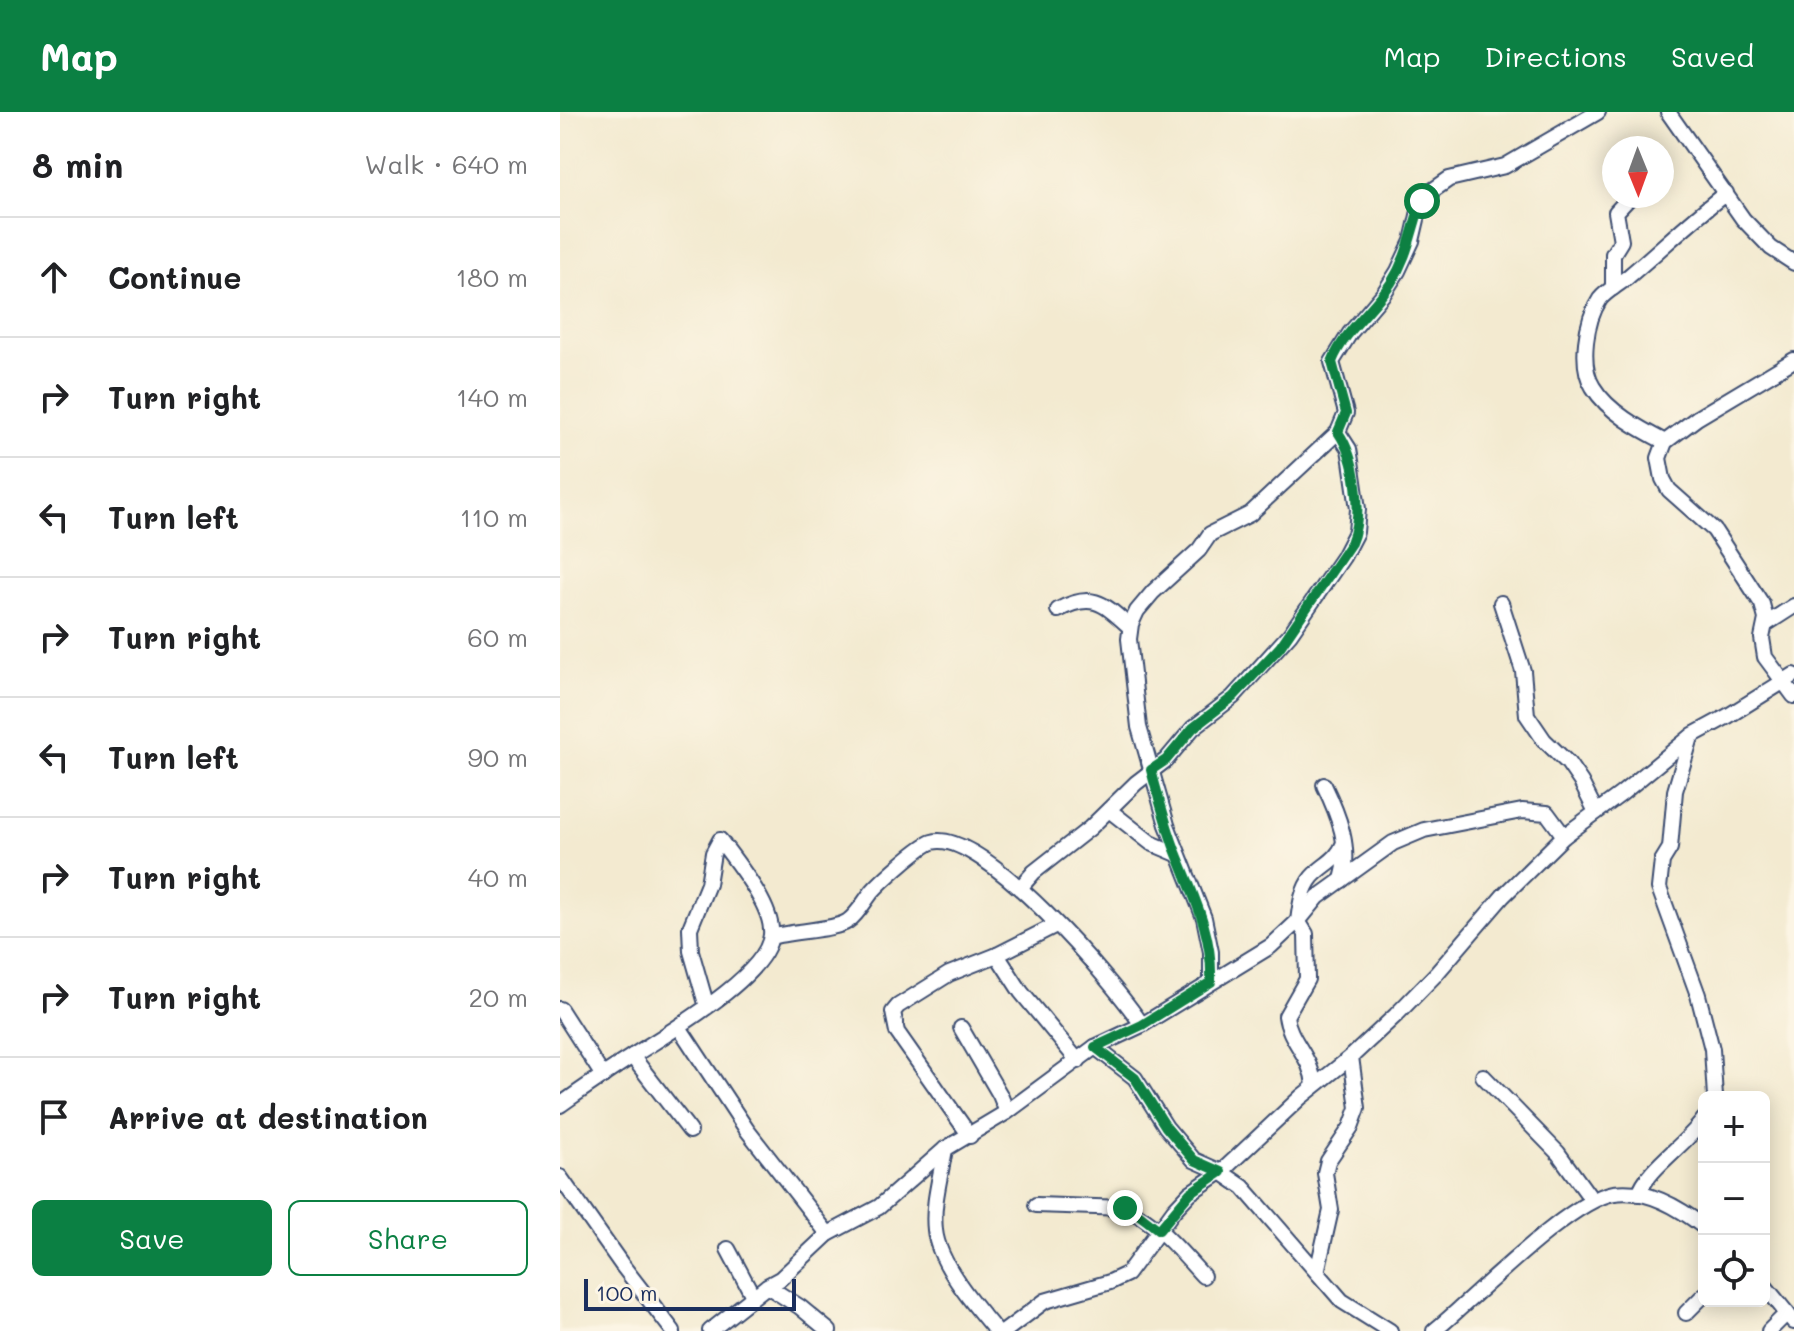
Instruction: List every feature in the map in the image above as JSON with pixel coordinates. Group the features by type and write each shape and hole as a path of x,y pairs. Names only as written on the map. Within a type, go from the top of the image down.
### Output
{"street":[{"path":"1211,982 1208,933 1177,854 1136,716 1129,639 1137,611 1199,550 1210,534 1250,514 1338,432 1346,413 1332,362 1350,333 1398,271 1412,241 1426,195 1444,181 1505,166 1598,112"},
{"path":"1668,112 1755,233 1794,263"},
{"path":"1665,442 1639,428 1594,389 1587,377 1589,330 1601,299 1726,193"},
{"path":"1613,288 1613,254 1621,241 1616,212 1620,208"},
{"path":"1794,360 1719,404 1665,442 1659,458 1663,479 1678,500 1702,518 1721,540 1762,604 1766,624 1762,638 1765,657 1789,679 1794,696"},
{"path":"1020,888 1034,872 1166,760 1193,728 1233,697 1280,647 1351,543 1358,524 1349,449 1338,432"},
{"path":"1058,610 1070,604 1094,601 1110,608 1130,627"},
{"path":"1501,603 1523,671 1527,715 1544,740 1568,763 1596,812"},
{"path":"1766,624 1794,606"},
{"path":"1012,1329 1045,1301 1127,1274 1190,1193 1221,1172 1314,1085 1351,1057 1436,974 1503,896 1564,836 1691,737 1789,679"},
{"path":"1691,737 1675,791 1670,848 1660,869 1659,888 1698,995 1712,1049 1715,1091"},
{"path":"1324,785 1334,806 1344,843 1345,871 1342,880"},
{"path":"1109,810 1151,843 1177,854"},
{"path":"710,1331 753,1296 780,1279 828,1234 879,1207 945,1149 1007,1112 1095,1047 1142,1025 1271,946 1318,897 1393,843 1424,830 1533,810 1549,815 1564,836"},
{"path":"560,1105 707,1007 749,972 768,948 771,937 766,914 753,887 720,840 713,853 708,884 690,928 691,951 707,1007"},
{"path":"771,937 848,922 875,889 919,850 936,841 952,843 971,851 1020,888 1108,977 1142,1025"},
{"path":"1314,1085 1310,1063 1286,1022 1286,1016 1307,979 1306,934 1298,921 1302,897 1310,879 1335,860 1344,843"},
{"path":"970,1136 897,1032 893,1012 949,974 997,955 1056,925"},
{"path":"997,955 1021,992 1078,1061"},
{"path":"560,1009 603,1076"},
{"path":"679,1027 731,1107 828,1234"},
{"path":"961,1028 1007,1112"},
{"path":"1095,1047 1135,1078 1166,1127 1194,1160 1221,1172 1243,1187 1342,1301 1390,1331"},
{"path":"632,1056 690,1131"},
{"path":"1317,1272 1331,1210 1325,1173 1328,1161 1351,1127 1358,1108 1351,1057"},
{"path":"1483,1076 1558,1153 1592,1200"},
{"path":"1639,1194 1644,1181 1698,1127"},
{"path":"945,1149 935,1211 935,1234 960,1284 996,1331"},
{"path":"560,1177 673,1331"},
{"path":"1434,1331 1533,1244 1592,1200 1611,1193 1639,1194 1686,1212 1698,1222"},
{"path":"1036,1205 1125,1208 1137,1213 1159,1230 1203,1276"},
{"path":"728,1249 753,1296"},
{"path":"767,1286 829,1331"},
{"path":"1769,1331 1791,1317 1770,1292"},
{"path":"1686,1313 1698,1301"}],"route":[{"path":"1125,1208 1159,1230 1190,1193 1221,1172 1194,1160 1166,1127 1135,1078 1095,1047 1142,1025 1211,982 1211,952 1204,918 1167,825 1151,770 1166,760 1193,728 1233,697 1280,647 1351,543 1358,524 1358,509 1349,449 1338,432 1346,413 1331,368 1332,362 1334,355 1398,271 1412,241 1422,201"}]}
